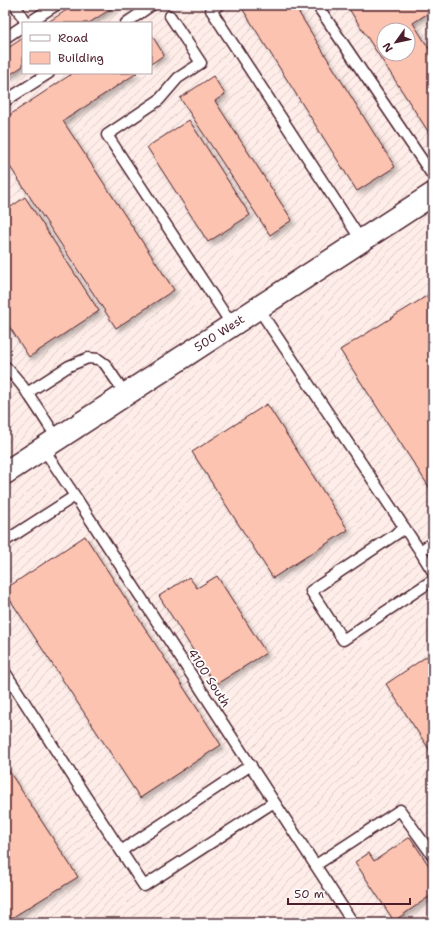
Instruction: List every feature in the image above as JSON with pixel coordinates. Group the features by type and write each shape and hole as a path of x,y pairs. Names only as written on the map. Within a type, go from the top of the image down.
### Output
{"main road":[{"name":"500 West","path":"5,473 433,194"}],"lane":[{"path":"15,5 26,22"},
{"path":"29,22 56,5"},
{"path":"127,22 152,5"},
{"path":"317,5 433,176"},
{"path":"213,7 361,240"},
{"path":"170,16 201,63 178,78 159,100 107,134 232,325"},
{"path":"5,38 22,27"},
{"path":"5,101 48,74"},
{"path":"258,308 433,572"},
{"path":"27,392 69,366 88,358 98,359 105,364 126,394"},
{"name":"4100 South","path":"5,366 12,372 27,392 75,496 353,923"},
{"path":"5,541 75,496"},
{"path":"405,528 311,591 343,640 433,580"},
{"path":"420,551 433,542"},
{"path":"5,672 144,886 274,802"},
{"path":"121,851 250,766"},
{"path":"316,865 400,810 433,856"}],"shaded area":[{"path":"5,5 433,5 433,923 5,923"}],"building":[{"path":"74,5 117,5 91,22 48,22"},
{"path":"240,5 294,5 395,167 357,191"},
{"path":"356,5 433,5 433,10 415,22 376,22 376,51 349,9"},
{"path":"416,28 433,55 433,139 383,62 416,62"},
{"path":"152,36 164,55 152,63"},
{"path":"22,39 22,67 5,78 5,50"},
{"path":"71,74 135,74 63,121 174,290 116,328 5,159 5,118"},
{"path":"213,76 225,94 215,101 292,220 270,235 180,98"},
{"path":"189,120 250,215 208,242 147,147"},
{"path":"25,197 99,311 29,357 5,320 5,211"},
{"path":"433,292 433,493 340,350"},
{"path":"267,404 348,530 273,578 192,452"},
{"path":"85,536 221,745 140,798 5,592 5,589"},
{"path":"217,576 266,653 215,685 159,596 189,577 197,588"},
{"path":"433,652 433,755 386,684"},
{"path":"5,765 78,877 5,922"},
{"path":"410,837 433,872 433,894 394,921 355,862 369,853 374,861"}]}
